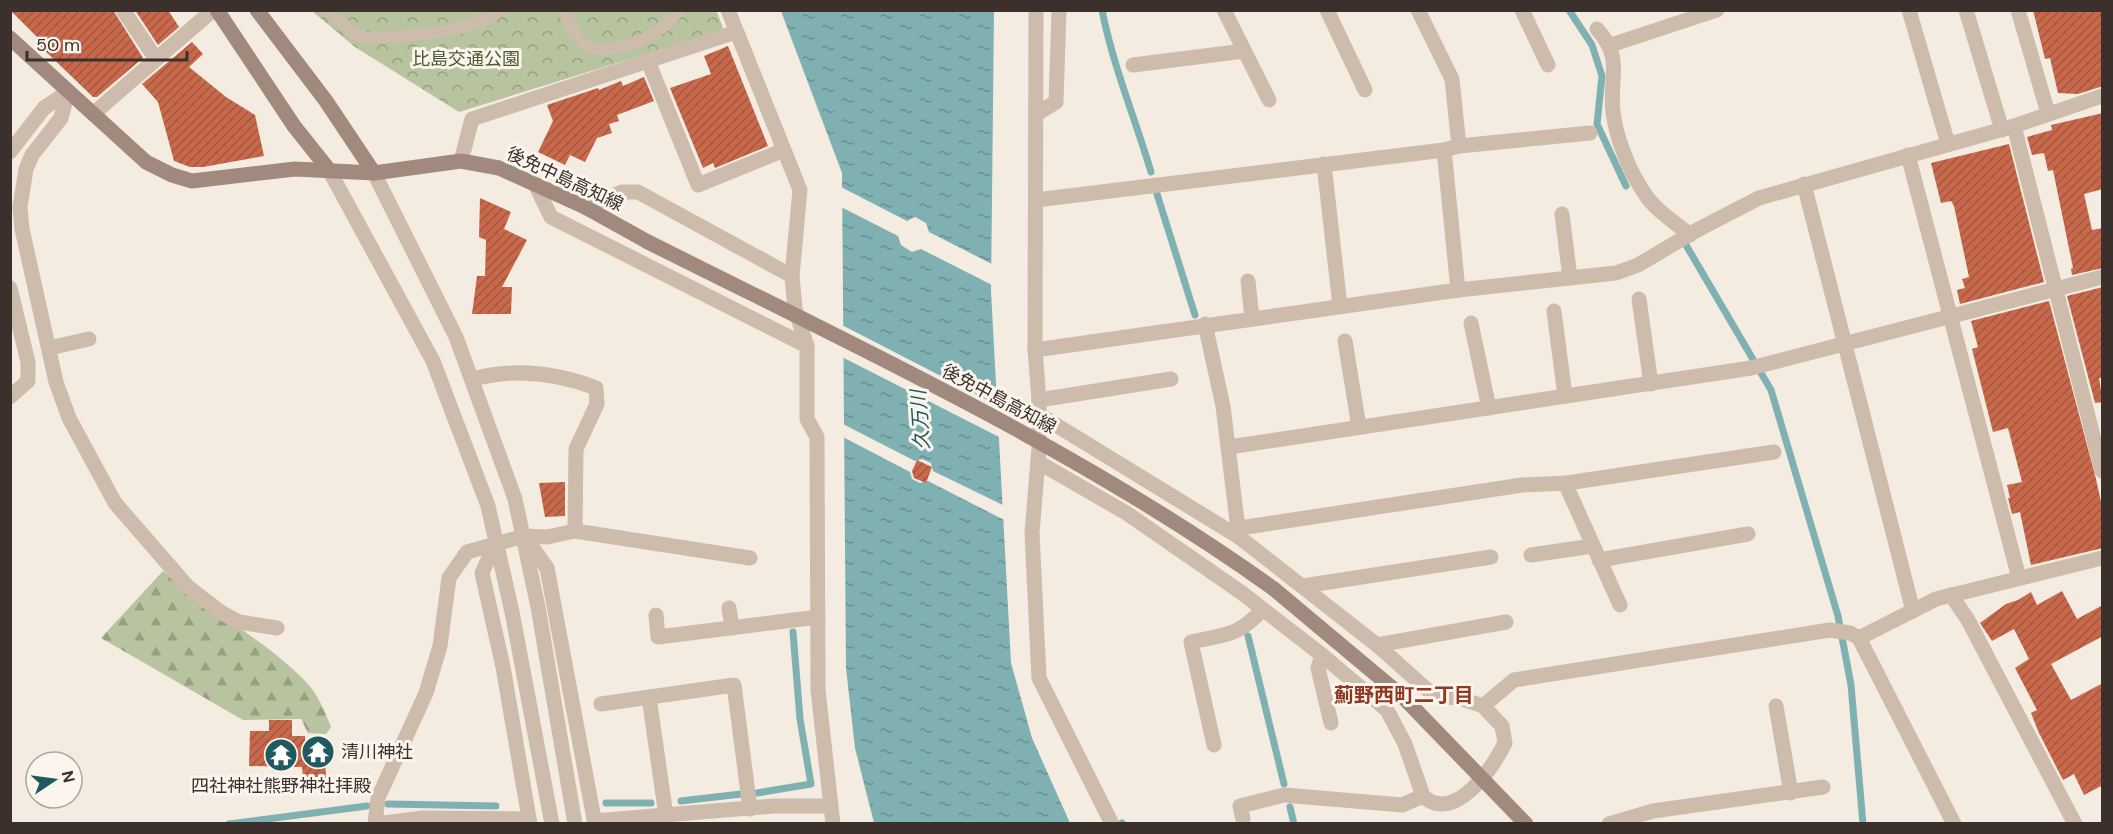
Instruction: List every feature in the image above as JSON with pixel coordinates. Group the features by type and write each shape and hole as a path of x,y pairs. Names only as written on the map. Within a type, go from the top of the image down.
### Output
{"main road":[{"path":"215,10 294,126 329,170"},
{"path":"258,10 326,101 374,173"},
{"name":"後免中島高知線","path":"10,38 146,162 172,175 192,181 295,169 374,173 461,161 499,168 585,207 648,242 1012,425 1177,522 1274,589 1403,697 1526,824"}],"street":[{"path":"123,10 156,59"},
{"path":"93,114 215,10"},
{"path":"728,10 800,190 792,276 795,309 807,346 807,419 817,438 818,690 829,806 833,824"},
{"path":"1036,10 1038,113 1035,350 1039,407 1034,450 1032,533 1039,678 1112,824"},
{"path":"1038,113 1056,102 1059,10"},
{"path":"1224,10 1269,100"},
{"path":"1327,10 1365,90"},
{"path":"1418,10 1452,79 1452,148 1458,290"},
{"path":"1522,10 1548,65"},
{"path":"1611,45 1717,10"},
{"path":"1909,10 1948,144"},
{"path":"1966,10 2008,128 2056,289 2103,471"},
{"path":"2018,10 2048,113"},
{"path":"1597,29 1611,45 1614,67 1613,113 1625,154 1645,196 1690,235"},
{"path":"461,161 472,119 736,32"},
{"path":"1133,66 1244,51"},
{"path":"648,61 698,185 784,150"},
{"path":"10,152 44,108 68,92"},
{"path":"68,92 61,118 32,155 26,169 20,207 21,229 56,382 69,418 116,503 164,563 188,587 222,613 239,622 278,628"},
{"path":"1035,350 1205,324 1458,290 1616,273 1638,265 1760,198 2008,128 2103,96"},
{"path":"1036,200 1590,133"},
{"path":"1908,155 2019,578"},
{"path":"1324,164 1340,306"},
{"path":"329,170 433,361 484,495 512,612 552,824"},
{"path":"374,173 419,259 473,380 516,499 575,824"},
{"path":"1804,184 1914,611"},
{"path":"536,186 551,217 807,346"},
{"path":"585,207 622,192 638,192 792,276"},
{"path":"1562,214 1570,278"},
{"path":"1228,447 1751,368 2103,277"},
{"path":"1248,281 1252,318"},
{"path":"10,288 28,362 28,381 10,397"},
{"path":"1639,298 1651,384"},
{"path":"1554,311 1565,396"},
{"path":"1471,323 1489,408"},
{"path":"1205,324 1228,447 1239,533"},
{"path":"49,348 89,339"},
{"path":"1345,341 1359,427"},
{"path":"473,380 497,374 555,375 596,387 597,404 576,449 575,531"},
{"path":"1039,407 1171,379"},
{"path":"1034,450 1242,593 1322,655 1386,711 1405,744 1423,796 1430,802 1446,805 1467,794 1482,778 1505,743 1502,726 1483,706 1462,699 1432,694 1377,645 1239,533 1039,407"},
{"path":"1239,533 1522,485 1565,483 1774,452"},
{"path":"1565,483 1620,605"},
{"path":"496,542 482,573 502,667 529,821 423,818 375,824 378,798 429,683 440,645 449,578 467,552 496,542 524,537 547,537 575,531 750,558"},
{"path":"1531,555 1596,553 1748,534"},
{"path":"524,537 547,568 594,822 750,808 829,806"},
{"path":"1303,586 1491,556"},
{"path":"1483,706 1514,680 1830,630 1854,635 1914,611 1936,599 2103,558"},
{"path":"1951,595 1968,620 2075,824"},
{"path":"729,608 732,628"},
{"path":"1214,745 1191,642 1239,631 1248,626 1262,610"},
{"path":"656,615 658,638 818,617"},
{"path":"1377,645 1506,622"},
{"path":"1854,635 1954,824"},
{"path":"1322,655 1318,668 1331,723"},
{"path":"602,704 734,685 750,808"},
{"path":"649,697 666,816"},
{"path":"1776,706 1791,793"},
{"path":"1609,824 1653,811 1823,787"},
{"path":"1243,819 1240,806 1284,795 1402,805 1423,796"}],"lane":[{"path":"327,10 354,33 367,38 458,29 488,19 501,10"},
{"path":"564,10 579,39 588,47 598,50 656,35 668,26 678,10"}],"green space":[{"name":"比島交通公園","path":"716,10 724,30 459,112 355,47 312,11"},
{"path":"163,571 180,586 254,638 290,666 306,682 318,698 331,727 326,734 308,733 301,719 243,720 101,638"}],"water":[{"name":"久万川","path":"781,11 994,11 991,291 1011,663 1032,738 1070,823 874,823 855,748 846,668 842,173"}],"pier":[{"path":"839,186 907,221 915,217 926,223 929,232 994,265 994,286 921,249 912,252 901,245 898,236 839,206"},
{"path":"840,324 1001,407 1003,439 840,356"},
{"path":"841,423 915,461 922,459 931,463 933,471 1007,507 1008,522 928,481 920,483 912,479 910,472 841,436"}],"building":[{"path":"10,10 113,10 143,58 97,97 93,97 40,46 37,37"},
{"path":"135,10 168,10 179,27 158,45"},
{"path":"2033,10 2103,10 2103,86 2078,94 2058,93 2050,58 2045,59"},
{"path":"192,42 203,54 189,67 226,97 255,115 264,156 203,167 190,167 174,161 158,102 142,84"},
{"path":"728,46 768,146 715,168 713,163 703,168 670,88 711,74 704,56"},
{"path":"644,77 654,101 617,115 619,121 609,124 612,133 597,138 585,162 570,155 565,165 538,152 553,121 547,105 621,81 623,86"},
{"path":"2103,113 2103,189 2084,194 2092,230 2103,228 2103,268 2072,275 2071,269 2073,268 2053,170 2048,171 2044,153 2032,155 2027,137 2052,130 2051,125"},
{"path":"2009,144 2044,282 1960,304 1957,290 1965,288 1962,279 1969,277 1954,206 1951,201 1941,203 1931,163"},
{"path":"480,198 511,212 504,229 527,240 502,287 512,287 511,314 472,314 477,276 485,276 486,240 479,237"},
{"path":"2103,287 2103,378 2099,378 2103,402 2095,403 2067,296"},
{"path":"2049,301 2103,511 2103,548 2031,565 2020,512 2012,514 2008,498 2010,498 2007,485 2022,482 2008,428 1993,432 1972,349 1978,347 1971,321"},
{"path":"917,460 932,467 926,483 914,478 912,471"},
{"path":"565,482 565,516 545,517 539,483"},
{"path":"2062,591 2077,619 2103,605 2103,636 2051,664 2071,700 2103,683 2103,785 2084,795 2074,774 2063,780 2039,733 2031,713 2037,710 2015,668 2029,659 2014,629 1992,641 1980,623 2006,604 2031,592 2037,605"},
{"path":"269,720 292,720 292,736 305,736 305,741 324,740 326,778 303,777 302,767 249,766 250,731 269,731"}],"waterway":[{"path":"1102,10 1118,72 1151,172"},
{"path":"1569,10 1592,45 1602,76 1597,124 1626,186"},
{"path":"1157,194 1195,315"},
{"path":"1686,245 1771,390 1838,616 1851,685 1863,824"},
{"path":"757,793 811,784 800,719 793,632"},
{"path":"1248,636 1284,784"},
{"path":"681,801 741,794"},
{"path":"606,803 651,803"},
{"path":"388,804 496,806"},
{"path":"229,824 367,806"},
{"path":"1290,807 1294,824"}],"place":[{"name":"清川神社","path":"318,752"},
{"name":"四社神社熊野神社拝殿","path":"281,755"}],"district":[{"name":"薊野西町二丁目","path":"1404,695"}]}
